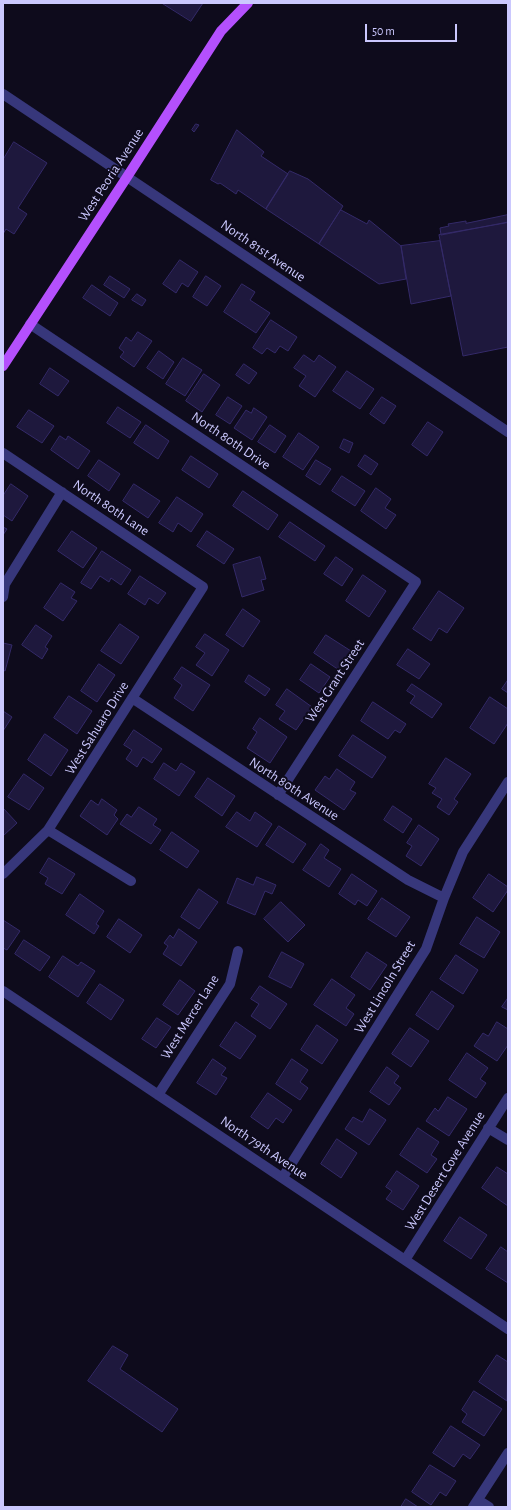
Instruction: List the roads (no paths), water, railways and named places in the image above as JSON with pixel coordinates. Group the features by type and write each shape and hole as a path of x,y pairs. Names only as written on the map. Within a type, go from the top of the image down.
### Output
{"main road":[{"name":"West Peoria Avenue","path":"3,366 221,31 248,3"}],"street":[{"name":"North 81st Avenue","path":"3,94 508,432"},
{"name":"North 80th Drive","path":"30,324 416,582"},
{"name":"North 80th Lane","path":"3,453 203,587"},
{"path":"3,597 5,584 62,492"},
{"name":"West Grant Street","path":"278,795 416,582"},
{"name":"West Sahuaro Drive","path":"3,874 48,830 203,587"},
{"name":"North 80th Avenue","path":"132,698 408,880 444,898"},
{"name":"West Lincoln Street","path":"283,1177 426,949 444,898 463,852 508,782"},
{"path":"48,830 131,881"},
{"name":"West Mercer Lane","path":"158,1095 230,984 238,951"},
{"name":"North 79th Avenue","path":"3,991 508,1329"},
{"name":"West Desert Cove Avenue","path":"405,1260 508,1098"},
{"path":"488,1128 508,1140"},
{"path":"489,1507 476,1503 508,1453"}]}
